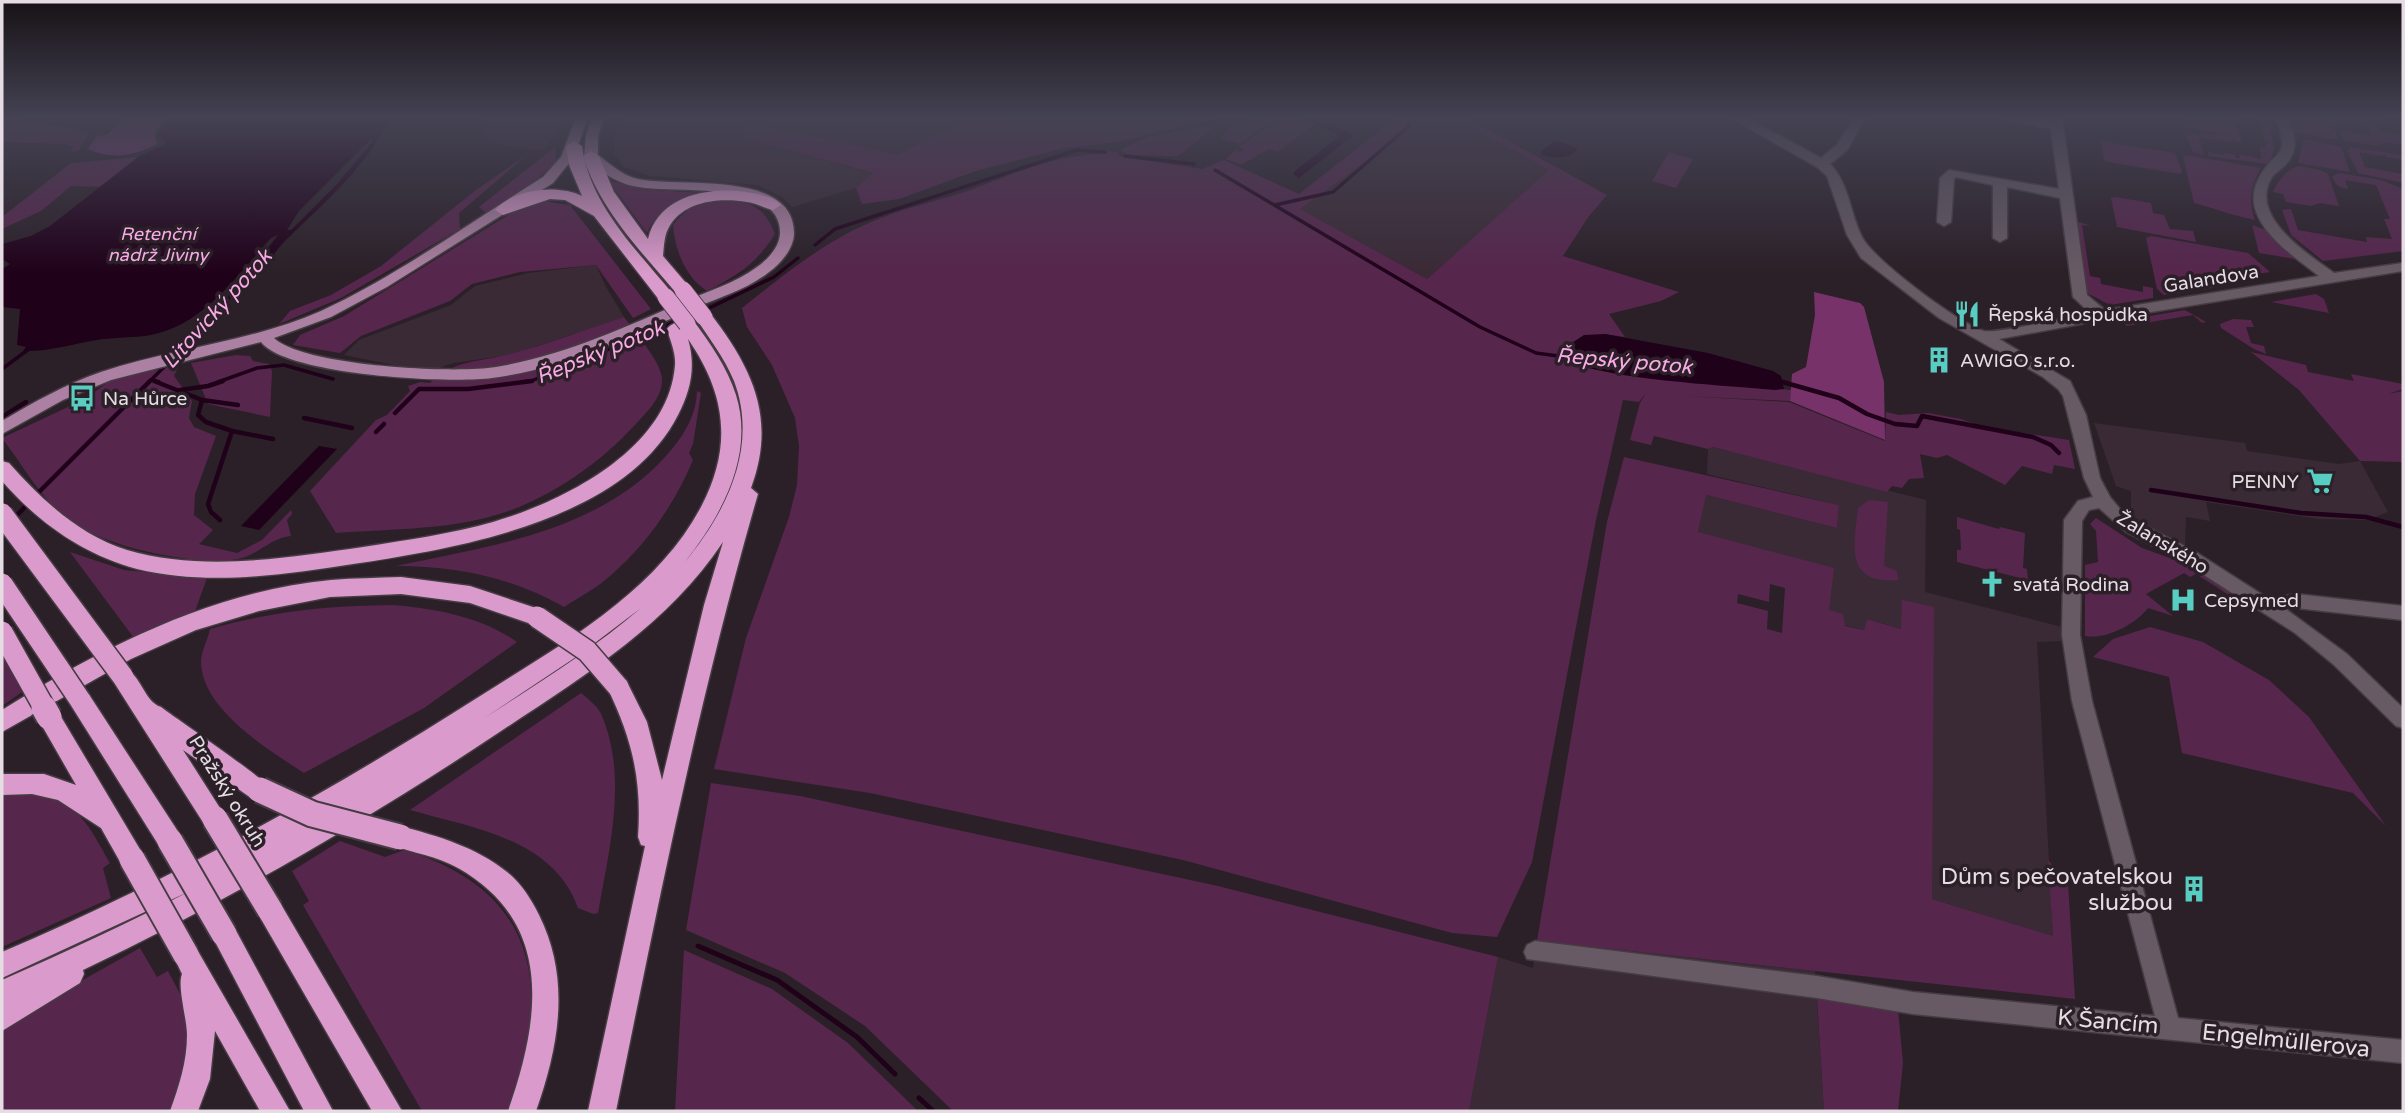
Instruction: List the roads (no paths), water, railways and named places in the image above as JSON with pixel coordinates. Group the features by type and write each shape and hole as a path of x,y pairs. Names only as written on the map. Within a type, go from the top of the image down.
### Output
{"highway":[{"path":"578,169 579,177 608,222"},
{"path":"2,965 75,934 228,858 359,785 551,661 613,617 651,585 683,551 706,516 720,488 731,450 732,425 727,391 654,255 608,195 595,169"},
{"path":"503,210 540,195 562,194 581,201 608,222 675,294 689,323 731,353 746,384 752,407 752,473 744,510 715,605 639,926 603,1111"},
{"path":"654,255 662,224 687,204 713,196 732,194 756,198 773,205"},
{"path":"2,468 46,516 100,548 146,563 213,569 284,565 452,540 513,524 570,500 603,480 632,457 655,433 671,408 684,372 683,352 689,323"},
{"path":"2,993 171,912 281,855 378,799 497,722 630,629 680,582 714,539 743,484 752,443"},
{"name":"Pražský okruh","path":"2,514 123,677 215,819 388,1111"},
{"path":"2,584 80,699 170,841 224,934 319,1111"},
{"path":"2,722 68,680 131,647 222,613 287,596 361,587 430,587 484,597 537,617 587,651 627,701 642,741 650,785 651,834 639,926"},
{"path":"2,632 276,1111"},
{"path":"141,705 232,773 260,790 312,814 449,852 488,873 513,896 533,929 545,969 547,1016 538,1067 522,1111"},
{"path":"2,785 27,782 59,787 75,796 116,830"},
{"path":"2,1018 171,912"},
{"path":"2,955 75,934"},
{"path":"184,1111 200,1069 203,1040 186,955"}],"main road":[{"path":"2,428 68,391 138,366 264,336 306,323 356,299 503,210 553,176 558,169"},
{"path":"264,336 277,349 295,356 416,374 475,375 528,366 600,341 741,283 776,258 786,239 786,222 773,205 758,195 740,190 636,183 608,169"}],"street":[{"name":"Žalanského","path":"1827,169 1833,175 1854,235 1866,255 1944,315 2048,373 2071,396 2092,478 2103,501 2132,527 2188,556 2269,606 2340,659 2403,720"},
{"path":"2063,169 2080,298 2102,315"},
{"path":"2275,169 2266,177 2262,188 2262,208 2270,225 2331,278"},
{"path":"1944,222 1947,178 1954,173 2067,195"},
{"path":"2000,183 2000,238"},
{"name":"Galandova","path":"1985,337 2102,315 2403,267"},
{"name":"K Šancím","path":"1535,952 1816,987 1913,1003 2169,1027 2082,701 2071,635 2073,520 2084,505 2103,501"},
{"path":"2269,606 2296,601 2403,613"},
{"name":"Engelmüllerova","path":"2169,1027 2403,1052"}],"water":[{"name":"Retenční nádrž Jiviny","path":"123,169 341,169 299,211 287,230 291,230 350,169 356,169 284,242 256,280 244,279 278,235 271,238 218,297 187,321 151,335 23,351 26,347 17,345 20,309 2,307 2,269 10,264 2,259 2,244 31,236 50,226"},
{"path":"1605,334 1708,353 1773,371 1781,376 1784,389 1633,376 1581,365 1567,358 1570,344 1584,335"},
{"path":"319,446 337,449 259,530 241,526"}],"waterway":[{"name":"Řepský potok","path":"815,245 835,229 1019,169"},
{"path":"1299,174 1305,169"},
{"path":"1275,205 1333,192 1360,169"},
{"name":"Řepský potok","path":"1215,170 1480,327 1536,353 1573,358"},
{"name":"Řepský potok","path":"705,310 774,277 798,258"},
{"name":"Litovický potok","path":"176,354 249,276"},
{"name":"Řepský potok","path":"521,382 531,381 680,320"},
{"path":"2,369 29,349"},
{"name":"Litovický potok","path":"36,495 168,363"},
{"path":"218,382 257,368 284,365 333,379"},
{"name":"Litovický potok","path":"153,380 159,382"},
{"name":"Řepský potok","path":"154,381 202,400"},
{"path":"180,390 223,381"},
{"name":"Řepský potok","path":"395,413 419,389 468,389 532,381"},
{"name":"Řepský potok","path":"1784,382 1779,381 1839,398 1867,414 1895,424 1917,426 1922,416 2033,437 2051,445 2059,453"},
{"name":"Řepský potok","path":"202,400 238,405"},
{"path":"202,400 198,415 206,422 232,431"},
{"path":"2,417 26,402"},
{"name":"Řepský potok","path":"304,418 352,428"},
{"name":"Řepský potok","path":"376,432 384,424"},
{"path":"220,520 211,512 208,504 232,431"},
{"path":"232,431 273,439"},
{"name":"Řepský potok","path":"2151,490 2301,513 2366,517 2403,527"},
{"name":"Litovický potok","path":"14,518 30,502"},
{"path":"698,946 777,980 857,1037 895,1074"},
{"path":"919,1098 933,1111"}],"place":[{"name":"Řepská hospůdka","path":"1967,314"},
{"name":"AWIGO s.r.o.","path":"1939,360"},
{"name":"Na Hůrce","path":"82,398"},
{"name":"PENNY","path":"2320,481"},
{"name":"svatá Rodina","path":"1992,584"},
{"name":"Cepsymed","path":"2183,600"},
{"name":"Dům s pečovatelskou službou","path":"2194,889"}]}
